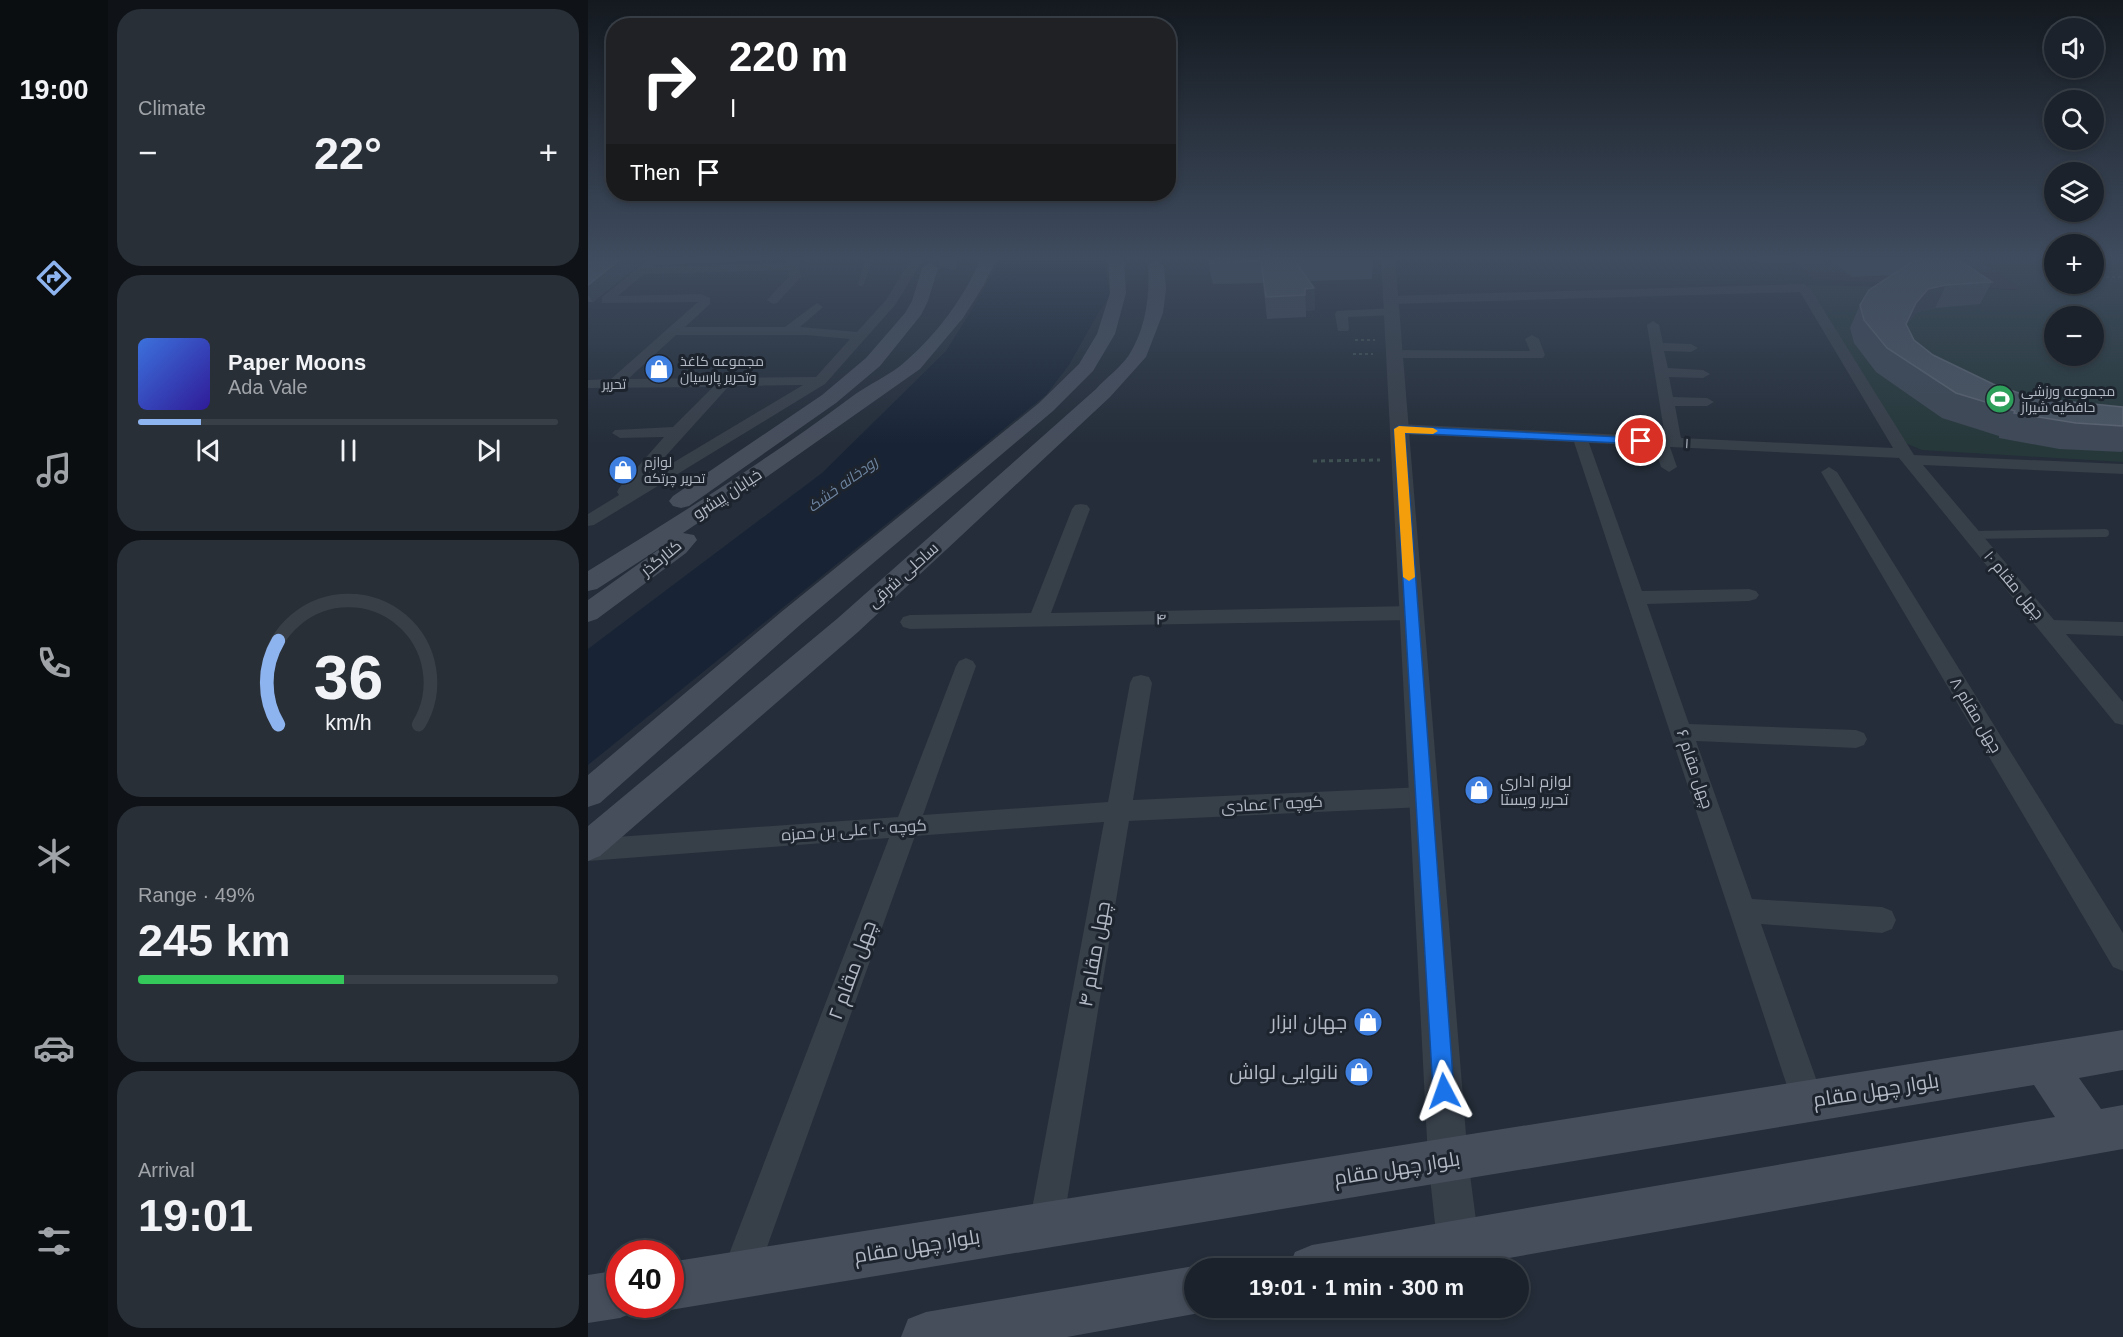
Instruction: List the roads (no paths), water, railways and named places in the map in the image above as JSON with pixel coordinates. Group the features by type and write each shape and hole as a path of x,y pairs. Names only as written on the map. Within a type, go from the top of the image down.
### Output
{"main road":[{"path":"588,561 712,480 829,399 873,362 908,320"},
{"path":"862,399 925,320"},
{"path":"862,399 913,366 937,341 951,320"},
{"path":"588,794 790,619 1046,407 1086,367 1106,334 1110,320"},
{"name":"ساحلی شرقی","path":"588,848 848,625 1103,393 1137,357 1152,320"},
{"name":"خیابان پیشرو","path":"588,583 727,494 862,399"},
{"name":"کنارگذر","path":"588,613 677,548 727,494"},
{"name":"بلوار چهل مقام","path":"684,1284 2123,1050"},
{"path":"2043,1063 2107,1130"},
{"path":"1374,1258 2107,1130"},
{"path":"926,1337 1184,1292"},
{"path":"588,1299 606,1296"}],"street":[{"path":"615,384 684,320"},
{"path":"788,332 801,320"},
{"path":"588,521 820,381 874,320"},
{"path":"1342,320 1343,328"},
{"path":"1392,320 1448,1159 1458,1243"},
{"name":"چهل مقام ۱۰","path":"1824,320 1907,456 2123,717"},
{"path":"1653,325 1667,401 1669,467"},
{"path":"672,331 788,332 859,336"},
{"path":"1394,354 1538,355 1532,339"},
{"path":"1656,347 1691,348"},
{"path":"1661,372 1703,374"},
{"name":"تحریر","path":"588,384 820,381"},
{"path":"613,506 677,432 725,382"},
{"path":"1667,401 1707,402"},
{"name":"۱","path":"1399,429 1667,442 2123,469"},
{"path":"620,433 677,432"},
{"name":"چهل مقام ۶","path":"1580,438 1808,1101"},
{"name":"چهل مقام ۸","path":"1829,472 2123,958"},
{"path":"1038,621 1082,508"},
{"path":"1636,598 1749,596"},
{"name":"۴","path":"910,622 1412,613"},
{"path":"2049,627 2123,629"},
{"name":"چهل مقام ۲","path":"739,1275 966,666"},
{"name":"چهل مقام ۴","path":"1046,1225 1141,683"},
{"path":"1682,732 1856,739"},
{"name":"کوچه ۲ عمادی","path":"1119,811 1424,797"},
{"name":"کوچه ۲۰ علی بن حمزه","path":"588,848 1119,811"},
{"path":"1743,911 1882,920"}],"lane":[{"path":"1972,535 2105,533"}],"water":[{"name":"رودخانه خشک","path":"965,320 1094,320 1069,365 1046,395 588,765 588,649 822,473 946,351"}],"place":[{"name":"مجموعه کاغذ وتحریر پارسیان","path":"659,369"},
{"name":"مجموعه ورزشی حافظیه شیراز","path":"2000,399"},
{"name":"لوازم تحریر چرتکه","path":"623,470"},
{"name":"لوازم اداری تحریر ویستا","path":"1479,790"},
{"name":"جهان ابزار","path":"1368,1022"},
{"name":"نانوایی لواش","path":"1359,1072"}]}
